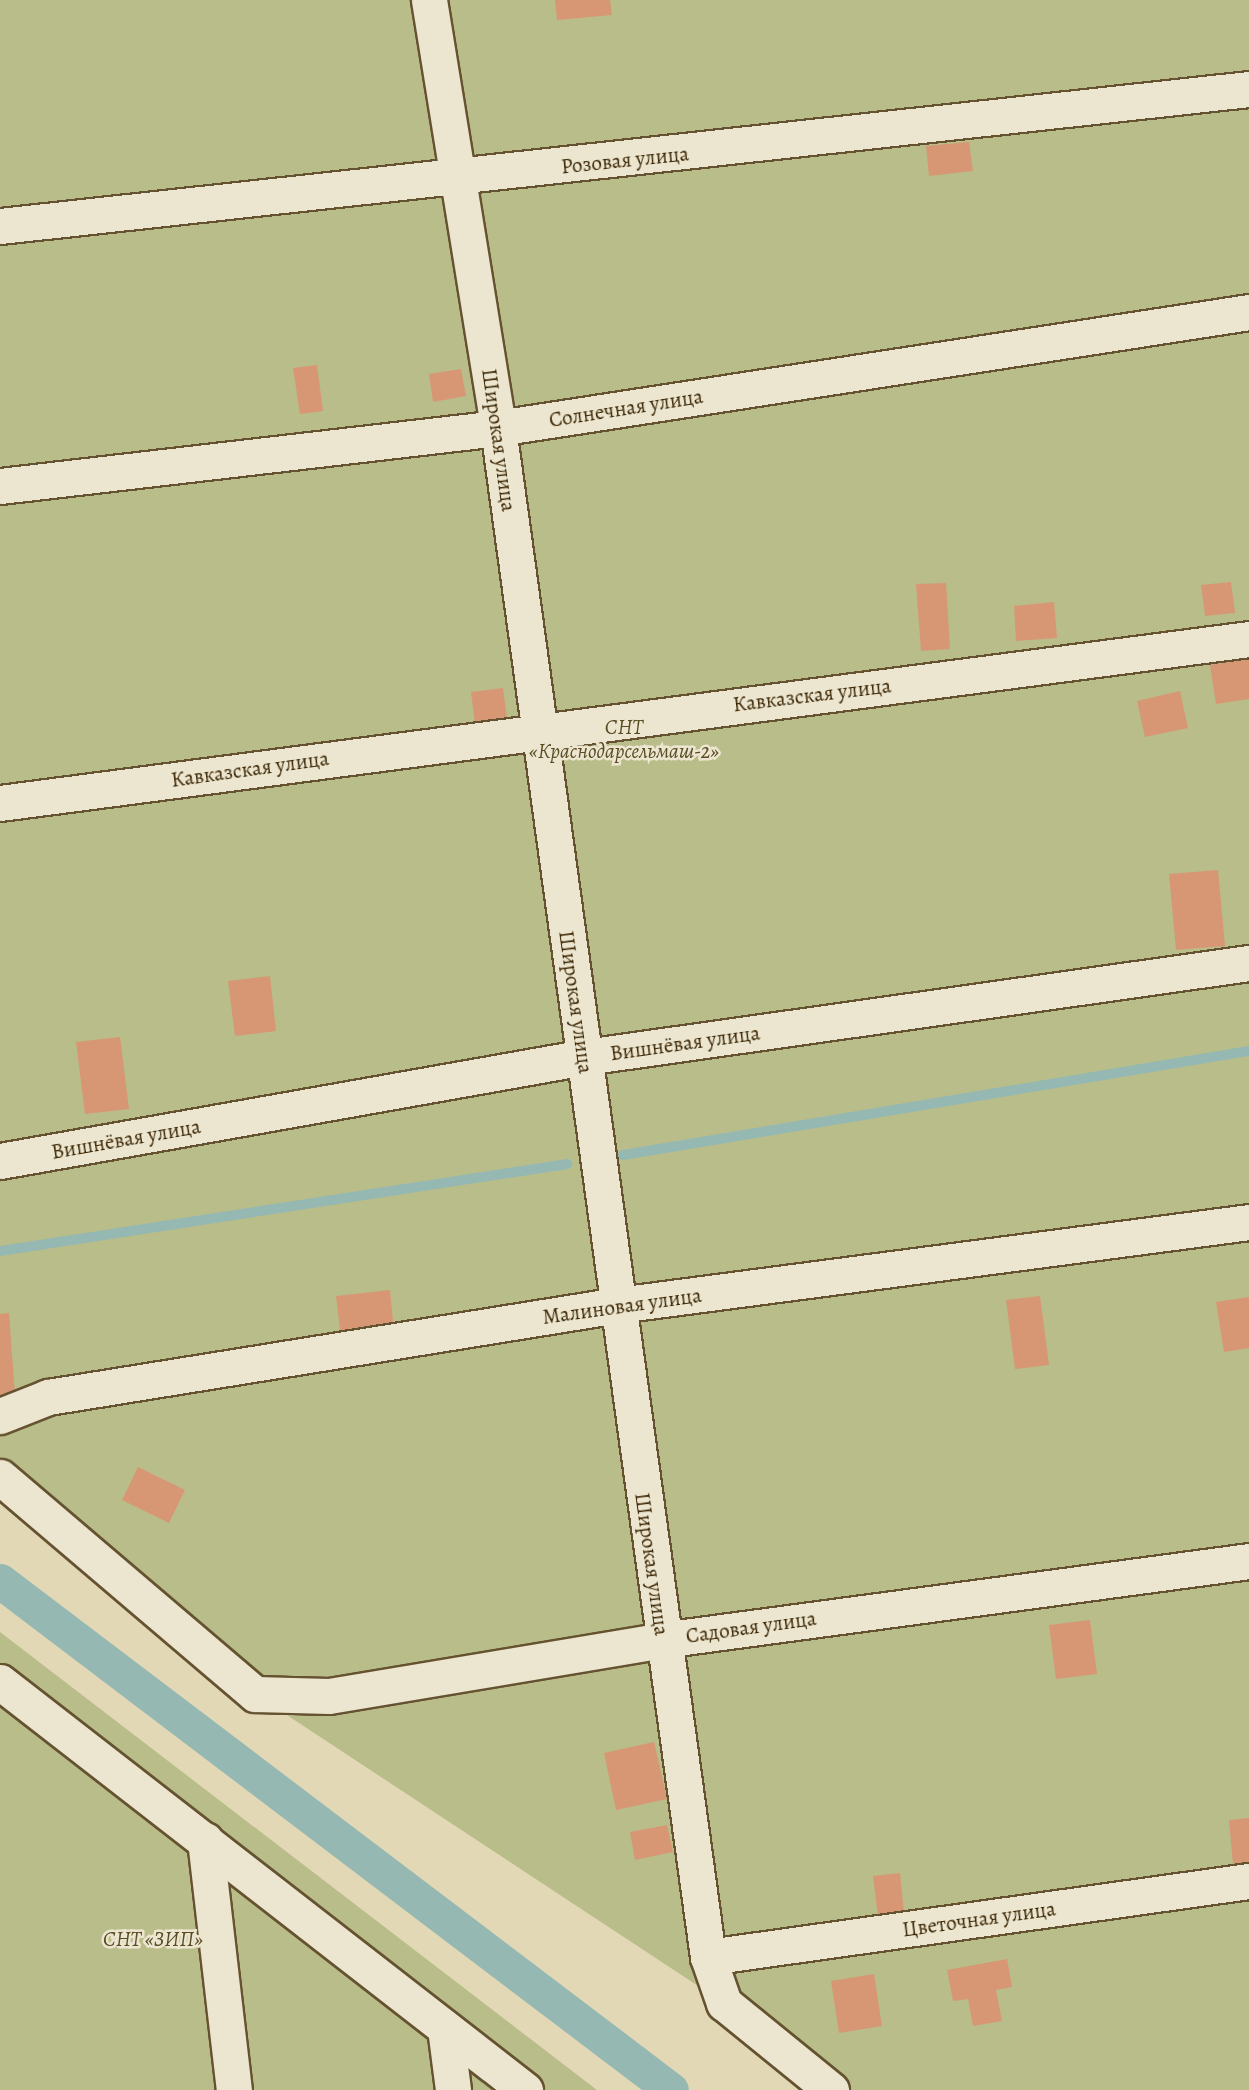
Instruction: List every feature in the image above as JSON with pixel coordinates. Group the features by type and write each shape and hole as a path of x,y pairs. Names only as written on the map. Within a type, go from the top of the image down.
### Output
{"street":[{"name":"Широкая улица","path":"429,0 460,178 498,428 662,1640 708,1957 724,2003 831,2090"},
{"name":"Розовая улица","path":"0,226 460,178 1249,89"},
{"name":"Солнечная улица","path":"0,486 498,428 1249,312"},
{"name":"Кавказская улица","path":"0,803 538,730 1249,639"},
{"name":"Вишнёвая улица","path":"0,1161 585,1057 1249,963"},
{"name":"Малиновая улица","path":"0,1416 48,1397 618,1305 1249,1222"},
{"name":"Садовая улица","path":"0,1477 255,1694 329,1696 662,1640 1249,1561"},
{"path":"0,1682 525,2090"},
{"path":"205,1840 234,2090"},
{"name":"Цветочная улица","path":"708,1957 1249,1881"},
{"path":"445,2028 453,2090"}],"green space":[{"name":"СНТ «Краснодарсельмаш-2»","path":"0,0 1249,0 1249,2090 831,2090 724,2003 255,1694 0,1477"},
{"name":"СНТ «ЗИП»","path":"0,1632 597,2090 0,2090"}],"building":[{"path":"555,0 610,0 612,15 557,20"},
{"path":"969,142 973,171 929,176 926,146"},
{"path":"317,365 323,411 300,414 293,368"},
{"path":"461,369 466,396 433,402 429,374"},
{"path":"1231,582 1235,613 1205,616 1201,585"},
{"path":"946,583 950,649 921,651 916,584"},
{"path":"1054,602 1057,638 1016,641 1014,606"},
{"path":"1249,659 1249,699 1216,704 1210,665"},
{"path":"503,688 507,719 475,724 471,692"},
{"path":"1180,691 1188,728 1145,737 1137,701"},
{"path":"1218,870 1225,946 1176,950 1169,874"},
{"path":"270,976 276,1031 235,1036 228,981"},
{"path":"120,1037 129,1109 85,1114 76,1042"},
{"path":"390,1290 394,1332 341,1338 336,1296"},
{"path":"1040,1296 1049,1365 1015,1369 1006,1300"},
{"path":"1249,1297 1249,1348 1224,1352 1216,1302"},
{"path":"9,1313 15,1395 0,1396 0,1314"},
{"path":"138,1467 185,1490 169,1523 122,1500"},
{"path":"1090,1620 1097,1674 1056,1679 1049,1625"},
{"path":"654,1742 667,1799 616,1810 604,1753"},
{"path":"1249,1818 1249,1874 1234,1876 1229,1820"},
{"path":"667,1825 673,1852 635,1860 630,1832"},
{"path":"900,1873 905,1923 879,1925 873,1876"},
{"path":"1007,1959 1012,1987 996,1990 1002,2021 973,2026 968,1999 953,2001 947,1970"},
{"path":"874,1974 882,2026 839,2033 831,1981"}],"waterway":[{"path":"623,1155 1249,1051"},
{"path":"0,1251 567,1164"},
{"path":"0,1581 671,2090"}]}
